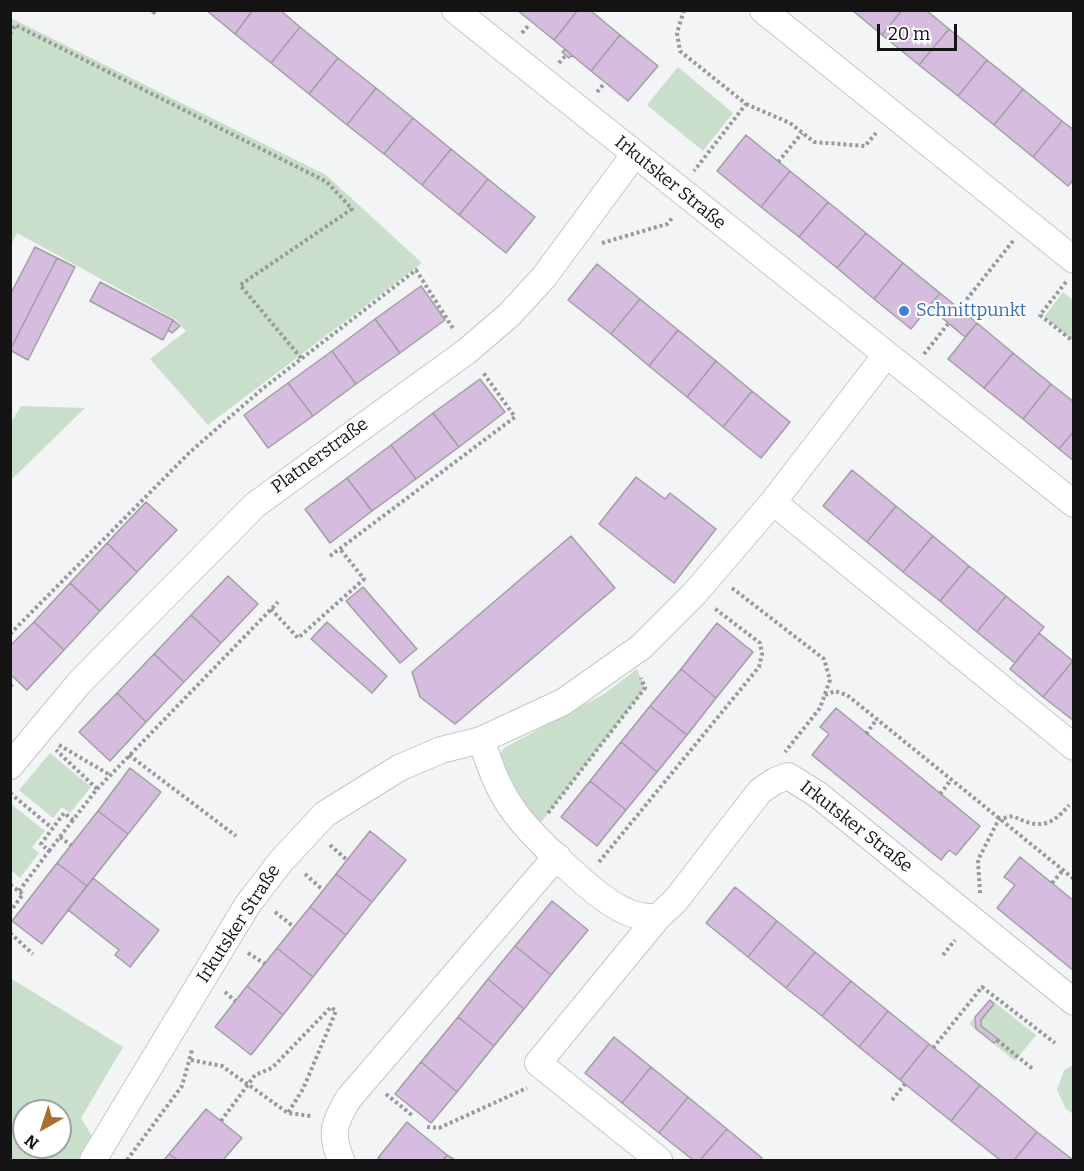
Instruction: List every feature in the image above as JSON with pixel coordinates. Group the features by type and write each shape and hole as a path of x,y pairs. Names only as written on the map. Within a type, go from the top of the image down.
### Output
{"street":[{"name":"Irkutsker Straße","path":"455,10 1074,504"},
{"path":"763,10 1028,223 1070,270"},
{"name":"Platnerstraße","path":"10,766 80,682 255,505 467,351 527,296 633,154"},
{"name":"Irkutsker Straße","path":"93,1161 248,904 282,860 325,814 365,788 422,758 481,740 563,702 631,655 695,593 773,502 886,355"},
{"path":"773,502 1074,747"},
{"path":"481,740 490,768 511,807 532,834 621,910 642,918 658,917"},
{"name":"Irkutsker Straße","path":"659,1161 538,1063 658,917 676,900 754,799 775,781 788,776 800,781 1074,1002"},
{"path":"341,1161 334,1144 336,1120 349,1098 557,856"}],"path":[{"path":"684,10 677,33 680,51 746,104 790,123 814,142 865,146 892,114"},
{"path":"10,34 15,25 327,182 352,209 240,285 302,358"},
{"path":"559,256 667,224 684,194 746,104"},
{"path":"778,162 802,132"},
{"path":"959,309 1028,223"},
{"path":"10,634 190,452 261,390 416,270 467,351 515,417 330,556"},
{"path":"1070,270 1040,315 1074,342"},
{"path":"936,339 948,324"},
{"path":"271,609 298,638 364,579 340,549"},
{"path":"712,573 824,659 830,680 820,708 781,757 775,781"},
{"path":"584,880 759,667 762,654 760,643 695,593"},
{"path":"19,891 97,789 278,602"},
{"path":"553,806 645,688 631,655"},
{"path":"825,695 835,691 847,695 1074,879"},
{"path":"866,734 877,719"},
{"path":"37,732 110,775"},
{"path":"37,732 97,789"},
{"path":"129,755 236,836"},
{"path":"940,794 951,780"},
{"path":"10,793 52,828"},
{"path":"980,897 978,860 999,819 1012,816 1028,823 1040,824 1056,820 1069,805"},
{"path":"49,851 41,844 52,828 64,813 73,820"},
{"path":"60,837 71,845"},
{"path":"323,852 336,838"},
{"path":"330,845 347,860"},
{"path":"299,882 311,867"},
{"path":"1052,883 1063,870"},
{"path":"305,874 323,890"},
{"path":"10,885 23,894 10,912"},
{"path":"268,919 280,904"},
{"path":"274,912 294,927"},
{"path":"10,933 33,954"},
{"path":"239,960 251,943"},
{"path":"245,951 265,964"},
{"path":"933,1048 982,987 1055,1043"},
{"path":"220,988 235,1001"},
{"path":"191,1060 222,1066 248,1083 286,1112 303,1089 336,1011 331,1007 272,1068 255,1075 248,1083 221,1121"},
{"path":"996,1041 1034,1070"},
{"path":"128,1161 182,1086 191,1060 192,1042"},
{"path":"892,1100 905,1084"},
{"path":"427,1127 439,1128 529,1088"},
{"path":"389,1097 413,1116"}],"green space":[{"path":"11,18 326,175 422,263 208,425 150,359 186,331 176,320 17,233 11,245"},
{"path":"678,67 733,113 703,151 647,105"},
{"path":"1063,292 1073,300 1073,341 1044,317"},
{"path":"21,406 85,408 11,480 11,422"},
{"path":"637,669 645,688 532,834 490,768 504,748 604,694"},
{"path":"50,753 91,787 70,813 62,807 53,818 19,790"},
{"path":"11,804 45,831 32,847 39,853 20,878 11,870"},
{"path":"10,978 123,1047 81,1118 95,1141 82,1160 11,1160"},
{"path":"990,999 1036,1035 1015,1061 969,1024"},
{"path":"1073,1065 1073,1114 1066,1109 1057,1090 1064,1070"}],"building":[{"path":"206,10 253,10 235,34"},
{"path":"253,10 280,10 300,27 271,63 235,34"},
{"path":"517,10 578,10 554,40"},
{"path":"578,10 590,10 620,35 591,71 554,40"},
{"path":"852,10 902,10 882,35"},
{"path":"902,10 926,10 949,29 919,65 882,35"},
{"path":"300,27 338,58 309,94 271,63"},
{"path":"949,29 987,60 958,96 919,65"},
{"path":"620,35 658,66 628,101 591,71"},
{"path":"565,49 572,55 569,58 562,52"},
{"path":"338,58 376,88 347,125 309,94"},
{"path":"987,60 1023,89 994,125 958,96"},
{"path":"376,88 413,118 384,154 347,125"},
{"path":"1023,89 1062,121 1033,157 994,125"},
{"path":"413,118 451,149 422,185 384,154"},
{"path":"1062,121 1074,130 1074,179 1068,186 1033,157"},
{"path":"746,135 790,171 761,207 717,171"},
{"path":"451,149 488,179 459,215 422,185"},
{"path":"790,171 828,202 799,237 761,207"},
{"path":"488,179 535,217 506,253 459,215"},
{"path":"828,202 866,233 837,268 799,237"},
{"path":"866,233 903,263 874,299 837,268"},
{"path":"35,247 57,258 10,350 10,295"},
{"path":"57,258 75,267 28,360 10,350"},
{"path":"903,263 940,293 911,329 874,299"},
{"path":"597,264 640,299 611,334 568,300"},
{"path":"100,282 173,320 163,340 90,301"},
{"path":"421,286 445,320 400,353 375,319"},
{"path":"940,293 977,323 965,337 929,307"},
{"path":"640,299 678,330 649,366 611,334"},
{"path":"375,319 400,353 356,384 332,351"},
{"path":"173,320 180,326 172,333 168,330"},
{"path":"977,323 1013,353 984,388 948,359"},
{"path":"678,330 716,361 687,397 649,366"},
{"path":"332,351 356,384 313,416 288,383"},
{"path":"1013,353 1051,384 1023,419 984,388"},
{"path":"716,361 752,391 723,427 687,397"},
{"path":"480,379 505,412 459,447 433,413"},
{"path":"288,383 313,416 268,448 244,415"},
{"path":"1051,384 1074,402 1074,431 1059,449 1023,419"},
{"path":"752,391 790,422 761,458 723,427"},
{"path":"433,413 459,447 416,479 391,445"},
{"path":"1074,431 1074,461 1059,449"},
{"path":"391,445 416,479 372,511 347,478"},
{"path":"852,470 896,506 867,542 823,506"},
{"path":"636,477 665,499 670,493 716,529 674,583 599,524"},
{"path":"347,478 372,511 330,543 305,509"},
{"path":"146,502 177,530 137,572 107,543"},
{"path":"896,506 933,536 903,572 867,542"},
{"path":"571,536 615,588 455,724 420,697 412,672"},
{"path":"933,536 969,566 940,601 903,572"},
{"path":"107,543 137,572 100,611 70,583"},
{"path":"969,566 1006,596 977,632 940,601"},
{"path":"228,576 258,604 221,643 191,615"},
{"path":"70,583 100,611 64,650 34,622"},
{"path":"363,587 417,649 400,663 346,601"},
{"path":"1006,596 1044,627 1015,663 977,632"},
{"path":"191,615 221,643 184,682 154,654"},
{"path":"34,622 64,650 27,690 10,674 10,646"},
{"path":"327,622 387,676 372,693 311,639"},
{"path":"717,623 753,652 716,698 681,669"},
{"path":"1039,633 1073,661 1043,697 1010,669"},
{"path":"154,654 184,682 146,722 117,693"},
{"path":"1074,661 1074,721 1043,697"},
{"path":"681,669 716,698 687,735 650,706"},
{"path":"117,693 146,722 110,761 79,732"},
{"path":"650,706 687,735 657,772 621,742"},
{"path":"836,708 980,826 956,855 949,850 941,860 812,755 829,734 820,727"},
{"path":"621,742 657,772 626,810 590,781"},
{"path":"130,768 161,792 128,834 98,811"},
{"path":"590,781 626,810 597,846 561,817"},
{"path":"98,811 128,834 87,886 57,863"},
{"path":"370,831 406,860 372,902 336,874"},
{"path":"1020,857 1074,901 1074,971 997,908 1015,885 1004,877"},
{"path":"57,863 87,886 42,944 12,921"},
{"path":"336,874 372,902 346,935 310,907"},
{"path":"93,878 159,930 130,967 115,955 119,950 68,910"},
{"path":"735,887 777,921 748,957 706,923"},
{"path":"552,901 588,930 551,975 515,946"},
{"path":"310,907 346,935 313,977 277,948"},
{"path":"777,921 815,952 786,988 748,957"},
{"path":"515,946 551,975 524,1009 488,979"},
{"path":"277,948 313,977 283,1015 247,986"},
{"path":"815,952 851,981 822,1016 786,988"},
{"path":"488,979 524,1009 494,1046 458,1017"},
{"path":"851,981 888,1011 859,1047 822,1016"},
{"path":"247,986 283,1015 251,1055 215,1027"},
{"path":"990,1000 994,1004 981,1020 981,1026 998,1039 994,1043 976,1029 975,1017"},
{"path":"888,1011 929,1044 900,1080 859,1047"},
{"path":"458,1017 494,1046 457,1092 421,1062"},
{"path":"614,1037 651,1067 622,1103 585,1073"},
{"path":"929,1044 980,1085 951,1121 900,1080"},
{"path":"421,1062 457,1092 431,1123 395,1094"},
{"path":"651,1067 688,1097 659,1133 622,1103"},
{"path":"980,1085 1037,1132 1014,1160 1000,1160 951,1121"},
{"path":"688,1097 727,1129 700,1160 693,1160 659,1133"},
{"path":"206,1109 242,1138 223,1160 178,1160 169,1154"},
{"path":"407,1122 447,1155 443,1160 382,1160 378,1158"},
{"path":"727,1129 762,1158 760,1160 700,1160"},
{"path":"1037,1132 1073,1160 1014,1160"},
{"path":"169,1154 178,1160 164,1160"},
{"path":"447,1155 455,1160 443,1160"}],"place":[{"name":"Schnittpunkt","path":"904,311"}]}
